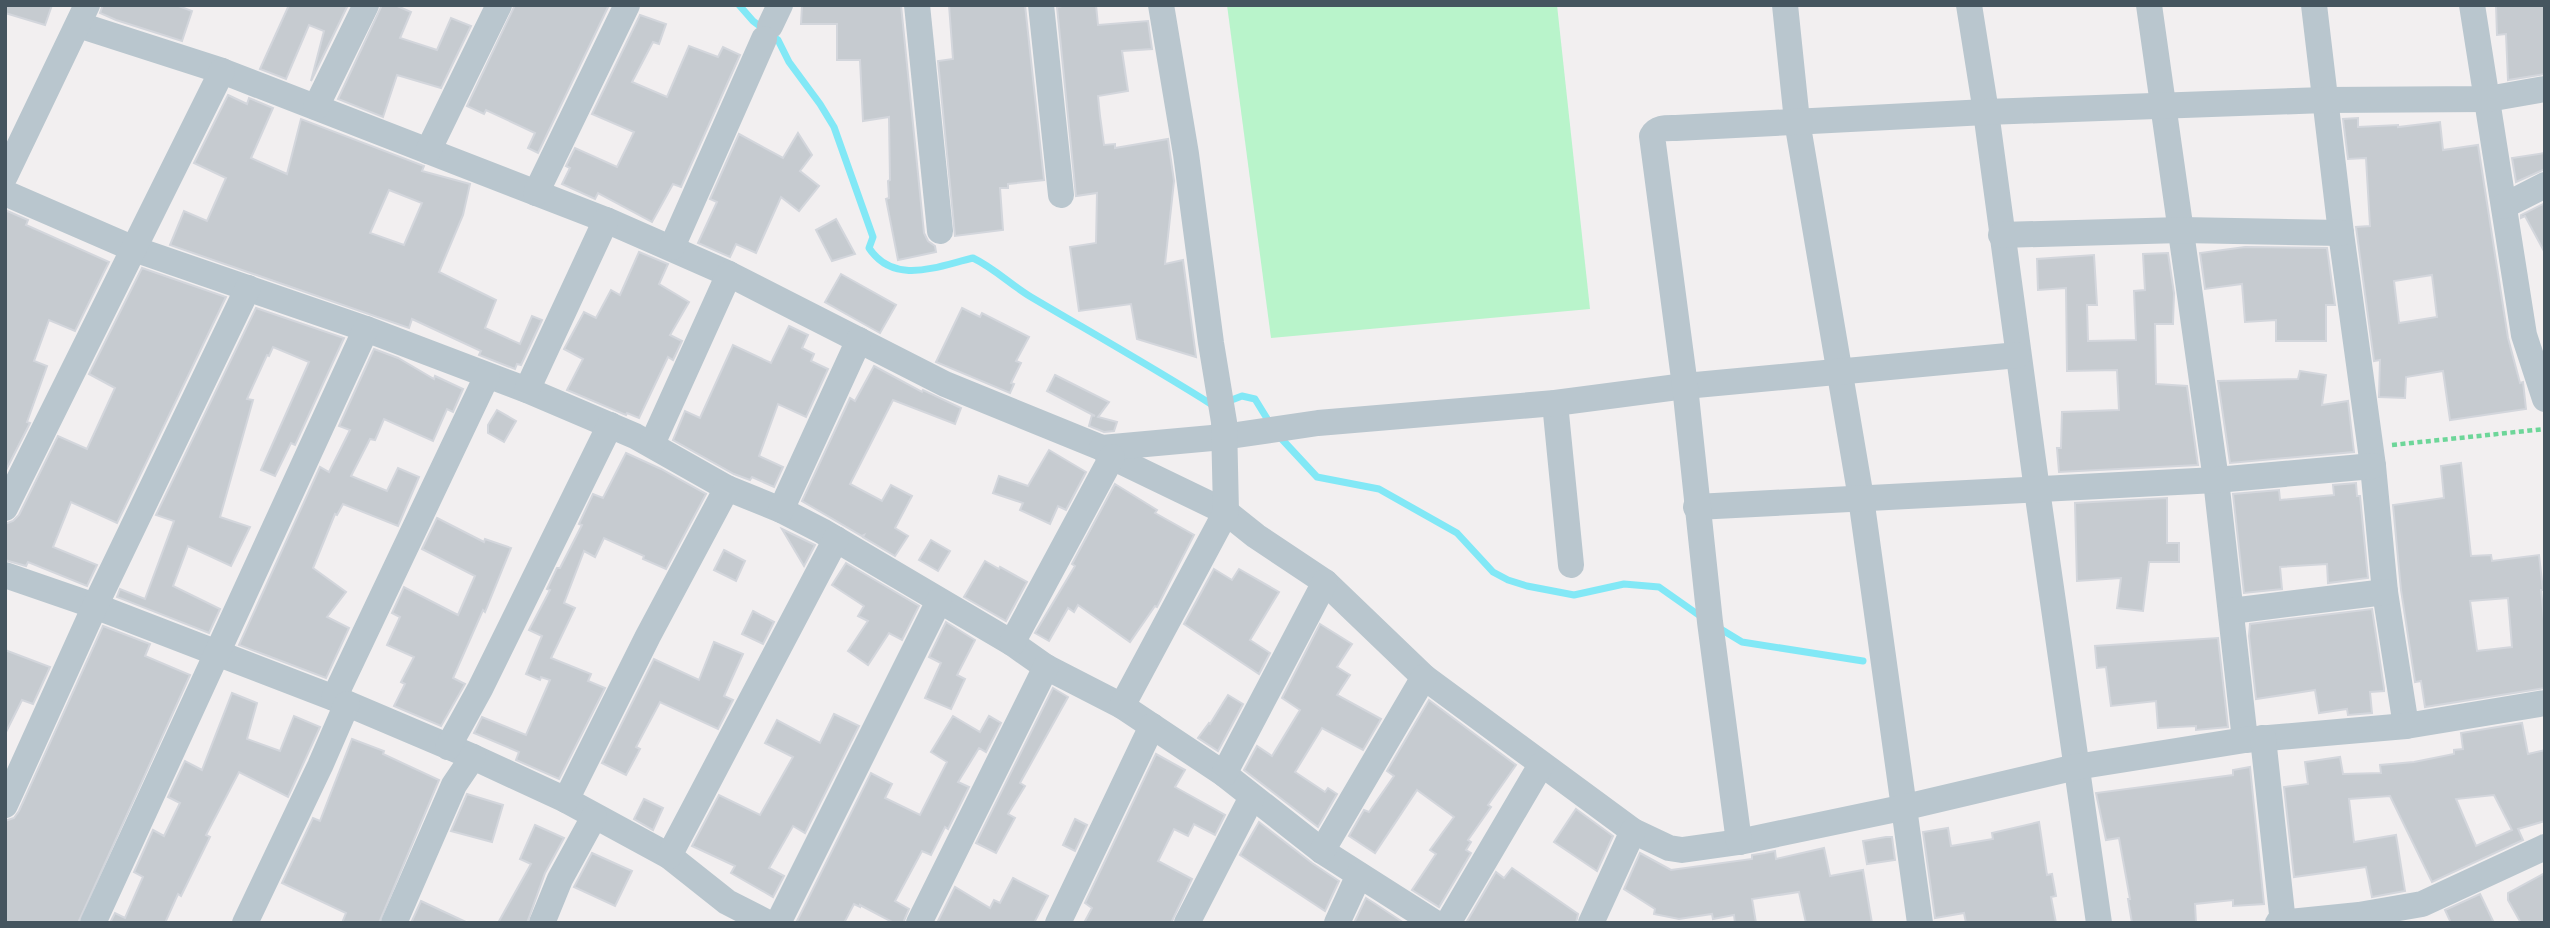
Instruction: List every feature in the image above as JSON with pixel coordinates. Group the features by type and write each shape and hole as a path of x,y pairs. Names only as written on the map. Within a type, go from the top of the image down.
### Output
{"street":[{"path":"316,107 366,5"},
{"path":"428,151 499,5"},
{"path":"536,193 627,5"},
{"path":"917,5 940,231"},
{"path":"1041,5 1061,195"},
{"path":"1122,706 1226,512 1224,422 1186,154 1161,5"},
{"path":"1785,5 1797,121 1861,498 1920,923"},
{"path":"1969,5 2099,923"},
{"path":"2149,5 2216,480 2231,611 2283,922"},
{"path":"2315,5 2385,592 2406,726"},
{"path":"2472,5 2504,206 2534,331 2545,399"},
{"path":"5,176 83,15 606,220 729,274 945,384 1107,452 1226,512 1256,536 1325,582 1424,677 1633,831 1669,848 1682,850 1739,842 1906,807 2076,767 2254,739 2406,726 2545,703"},
{"path":"672,247 771,24"},
{"path":"5,508 222,71"},
{"path":"1739,842 1696,507 1685,386 1652,136 1660,129 1797,121 2325,100 2487,99 2545,89"},
{"path":"2504,206 2545,185"},
{"path":"5,193 134,249 366,329 527,390 652,444 727,488 781,510 836,539 1012,643 1046,667 1122,706 1224,774 1322,851 1435,923"},
{"path":"527,390 606,220"},
{"path":"2001,234 2181,230 2341,233"},
{"path":"652,444 729,274"},
{"path":"5,805 95,606 248,288"},
{"path":"93,923 366,329"},
{"path":"781,510 859,340"},
{"path":"1107,452 1318,423 1555,403 1685,386 2018,355"},
{"path":"245,923 320,766 340,701 487,376"},
{"path":"1555,403 1570,565"},
{"path":"448,747 480,689 610,425"},
{"path":"1012,643 1107,452"},
{"path":"1696,507 2216,480 2371,457"},
{"path":"566,800 648,636 727,488"},
{"path":"668,856 836,539"},
{"path":"5,575 217,653 472,757 566,800 668,856 685,867 721,912 768,923"},
{"path":"1224,774 1325,582"},
{"path":"2231,611 2385,592"},
{"path":"778,923 939,601"},
{"path":"919,923 1046,667"},
{"path":"1322,851 1424,677"},
{"path":"1058,923 1152,726"},
{"path":"394,923 454,785 472,757"},
{"path":"1448,923 1542,765"},
{"path":"1187,923 1252,797"},
{"path":"542,923 560,879 594,817"},
{"path":"1591,923 1633,831"},
{"path":"2278,923 2358,915 2426,913 2542,854"},
{"path":"1337,923 1359,875"}],"path":[{"path":"2371,457 2545,429"}],"green space":[{"path":"1227,5 1557,5 1590,309 1271,338"}],"building":[{"path":"5,5 52,5 45,25 5,13"},
{"path":"103,5 176,5 192,11 182,41 100,13"},
{"path":"289,5 348,5 311,81 324,31 309,25 286,79 260,69"},
{"path":"382,5 395,5 411,12 400,38 437,50 451,18 471,26 441,88 397,75 383,117 338,99"},
{"path":"515,5 609,5 538,153 528,148 535,133 486,110 484,114 467,106"},
{"path":"901,5 924,233 928,241 935,246 936,252 898,260 886,199 889,198 890,180 889,117 863,121 860,60 837,60 837,24 801,24 802,6"},
{"path":"949,5 1025,5 1044,180 1008,184 1008,188 1000,188 1003,230 955,236 938,61 953,59"},
{"path":"1096,5 1098,25 1148,21 1152,49 1122,51 1128,91 1098,96 1104,145 1115,144 1115,148 1168,139 1174,181 1165,264 1183,260 1196,357 1137,339 1131,304 1079,311 1070,247 1096,243 1097,193 1076,196 1057,7"},
{"path":"2496,5 2545,5 2545,74 2508,80 2506,34 2497,35"},
{"path":"640,15 666,24 659,44 653,42 632,82 667,97 689,46 718,57 723,47 740,55 681,187 673,184 652,222 598,193 595,199 562,184 570,168 566,166 575,148 617,167 634,132 592,114"},
{"path":"228,95 247,104 249,98 273,108 251,158 287,174 301,119 424,166 422,171 470,184 463,215 439,272 496,300 485,328 520,344 532,316 542,320 521,365 517,364 515,369 479,355 481,351 412,319 409,328 170,245 184,211 207,221 226,178 194,163","holes":["389,190 422,203 404,245 370,233"]},
{"path":"2358,118 2358,127 2398,127 2440,122 2443,150 2478,145 2508,338 2520,383 2523,382 2526,409 2450,420 2443,371 2406,377 2405,398 2379,397 2380,360 2374,361 2356,227 2370,226 2366,158 2348,159 2343,119","holes":["2432,275 2437,317 2399,323 2394,281"]},
{"path":"798,133 812,155 800,171 819,186 799,211 781,197 756,253 736,244 730,257 698,243 717,202 710,199 739,134 783,158"},
{"path":"2545,153 2545,169 2516,182 2512,158"},
{"path":"2545,203 2545,253 2525,216 2521,218 2521,215"},
{"path":"5,210 28,220 26,225 109,262 75,331 49,320 34,361 47,366 27,422 30,423 5,472"},
{"path":"836,219 855,254 832,261 816,230"},
{"path":"2245,247 2327,248 2335,305 2326,305 2326,341 2276,341 2276,320 2245,322 2242,284 2205,289 2200,253"},
{"path":"639,252 668,264 659,284 689,302 670,335 682,341 673,360 668,357 639,418 567,390 583,359 564,349 584,312 596,318 611,290 620,295"},
{"path":"2168,253 2174,293 2173,324 2155,324 2156,384 2187,386 2198,465 2059,472 2057,448 2061,448 2062,412 2119,410 2117,370 2067,371 2066,288 2038,290 2037,259 2094,255 2097,305 2087,305 2088,341 2136,340 2134,291 2145,290 2143,254"},
{"path":"142,268 226,297 117,523 71,502 53,547 97,565 87,586 28,562 26,566 5,560 5,524 19,515 58,436 87,449 115,388 89,374"},
{"path":"841,274 896,305 880,333 825,302"},
{"path":"256,308 344,338 295,445 291,443 275,476 261,470 309,362 273,347 269,356 267,355 247,399 253,400 220,517 250,527 231,566 188,546 173,586 220,609 209,633 117,597 120,589 145,599 174,521 156,515"},
{"path":"962,308 980,317 982,313 1029,337 1016,361 1021,363 1011,383 1014,384 1010,393 936,362"},
{"path":"789,326 808,335 802,348 814,354 811,361 828,369 806,417 778,404 759,456 783,467 774,487 752,477 750,480 734,474 673,440 685,411 700,418 733,345 771,363"},
{"path":"374,349 398,358 434,379 435,376 463,389 453,412 447,409 433,441 384,419 375,440 370,439 351,476 387,491 398,468 419,477 398,526 343,504 337,515 335,514 313,568 346,592 327,617 349,628 326,678 239,645 320,467 329,472 350,430 339,426"},
{"path":"874,366 922,392 923,390 961,408 955,424 893,400 850,484 882,501 891,485 912,496 895,528 908,536 895,556 863,537 864,535 802,501 850,398 855,401"},
{"path":"2300,371 2326,375 2322,405 2348,401 2354,452 2230,463 2218,381 2298,379"},
{"path":"1055,375 1109,402 1098,417 1117,422 1114,431 1104,432 1089,426 1092,415 1095,416 1047,391"},
{"path":"497,410 516,421 504,442 488,433 488,425"},
{"path":"1049,450 1086,472 1066,510 1058,506 1050,524 1020,510 1023,503 993,493 999,476 1028,486"},
{"path":"626,453 706,494 666,569 604,538 595,557 584,551 564,603 575,608 551,658 591,674 588,681 605,688 559,779 516,760 519,752 474,733 482,717 526,735 550,680 541,677 540,680 526,674 542,636 529,630 550,590 547,589 557,568 560,568 582,525 579,524 593,494 603,498"},
{"path":"2461,463 2471,556 2491,555 2492,561 2539,555 2545,629 2545,688 2425,707 2421,681 2415,682 2401,590 2393,505 2444,498 2441,466","holes":["2508,598 2512,647 2477,651 2470,601"]},
{"path":"2356,483 2357,496 2360,496 2368,578 2328,583 2327,564 2280,567 2282,589 2244,593 2233,494 2279,490 2280,500 2334,495 2333,485"},
{"path":"1115,484 1157,510 1155,513 1194,535 1157,607 1155,606 1130,642 1078,605 1074,612 1068,608 1049,641 1035,633 1075,566 1072,564"},
{"path":"2167,498 2167,543 2179,543 2179,562 2149,562 2143,611 2117,608 2121,578 2077,581 2075,503"},
{"path":"437,518 484,542 485,539 511,548 485,612 483,610 453,678 465,684 441,726 394,706 405,684 401,682 414,657 387,645 400,617 392,613 404,587 458,615 475,576 422,549"},
{"path":"782,529 815,545 804,566"},
{"path":"931,540 950,551 938,571 919,560"},
{"path":"724,550 745,561 736,581 714,570"},
{"path":"985,561 1027,582 1006,621 964,597"},
{"path":"846,563 919,606 902,640 889,633 868,665 848,651 868,621 858,616 864,606 832,585"},
{"path":"1214,569 1232,580 1239,569 1279,592 1250,640 1270,653 1259,674 1184,624"},
{"path":"2372,609 2384,691 2370,692 2372,713 2348,715 2347,709 2319,713 2315,690 2256,699 2250,624"},
{"path":"753,611 774,622 763,644 742,634"},
{"path":"946,622 975,640 957,675 965,679 951,709 925,698 941,663 929,657"},
{"path":"1320,624 1352,644 1337,667 1350,675 1337,695 1381,719 1363,750 1322,728 1295,772 1325,792 1328,788 1337,794 1318,827 1244,770 1257,746 1272,756 1300,710 1282,698"},
{"path":"103,626 150,644 145,656 190,675 78,923 5,923 5,821 14,818 19,811"},
{"path":"2218,638 2228,727 2196,730 2196,726 2158,728 2156,701 2111,706 2106,667 2097,668 2095,646"},
{"path":"714,642 743,654 724,696 733,700 718,729 660,702 636,747 640,749 626,775 602,763 654,659 699,680"},
{"path":"5,650 50,667 33,704 22,700 5,734"},
{"path":"1053,688 1068,697 1020,783 1025,786 1008,814 1015,818 996,853 976,843"},
{"path":"232,693 257,703 247,739 280,751 294,716 320,727 288,797 239,772 206,835 210,837 165,923 110,923 115,913 125,918 143,877 134,872 153,830 164,836 180,803 168,797 185,761 202,770"},
{"path":"1228,695 1243,704 1218,751 1198,738"},
{"path":"1429,700 1516,765 1468,840 1471,842 1466,850 1471,853 1439,907 1412,890 1436,854 1430,850 1454,817 1417,790 1375,853 1349,836 1364,810 1369,812 1394,776 1387,771"},
{"path":"834,714 859,726 805,833 793,826 769,868 784,876 773,897 731,873 735,866 692,846 719,795 760,815 793,757 765,743 777,720 820,743"},
{"path":"953,716 980,732 989,716 1001,723 986,752 979,748 958,782 969,787 948,829 945,827 931,855 922,851 895,901 909,909 903,923 894,923 854,904 844,923 796,923 871,773 892,784 885,798 920,815 947,762 931,752"},
{"path":"2522,723 2528,754 2545,750 2545,821 2518,829 2523,840 2432,882 2390,796 2349,799 2354,842 2396,835 2405,891 2372,897 2366,867 2294,877 2284,787 2308,784 2305,762 2340,757 2343,774 2381,773 2380,765 2454,754 2454,750 2463,749 2461,733","holes":["2494,795 2512,830 2476,846 2456,799"]},
{"path":"352,739 384,751 383,754 439,780 379,923 342,923 346,913 282,883 313,818 320,821"},
{"path":"1156,754 1185,770 1175,787 1225,815 1215,835 1194,824 1188,836 1174,829 1158,861 1192,879 1171,923 1084,923 1092,908 1085,903"},
{"path":"2250,767 2264,904 2233,906 2233,900 2195,904 2196,923 2132,923 2119,838 2106,840 2096,793 2233,775 2233,770"},
{"path":"467,794 503,805 492,842 451,831"},
{"path":"644,799 663,808 653,830 634,819"},
{"path":"1576,809 1613,836 1597,871 1554,842"},
{"path":"1075,819 1087,825 1075,851 1063,845"},
{"path":"1259,822 1339,881 1325,911 1240,855"},
{"path":"2039,822 2047,875 2052,874 2056,896 2051,897 2056,923 1966,923 1964,913 1935,918 1923,832 1948,828 1951,846 1993,839 1992,833"},
{"path":"535,825 564,838 545,873 527,923 498,923 531,864 520,859"},
{"path":"1892,837 1895,860 1867,864 1863,841"},
{"path":"1824,848 1830,876 1863,870 1872,923 1806,923 1799,892 1752,899 1756,923 1735,923 1734,915 1713,919 1712,914 1679,919 1654,914 1655,909 1624,889 1640,853 1671,870 1752,859 1752,855 1775,851 1776,859"},
{"path":"592,853 632,871 615,906 574,887"},
{"path":"1512,868 1578,914 1576,923 1466,923 1496,872 1504,878"},
{"path":"2545,873 2545,923 2521,923 2508,900 2508,893"},
{"path":"1013,878 1048,896 1035,921 1037,923 937,923 955,887 990,908 994,900 1000,903"},
{"path":"2480,894 2494,923 2451,923 2445,910"},
{"path":"1366,898 1374,903 1404,923 1354,923"},
{"path":"421,901 468,923 411,923"}],"waterway":[{"path":"739,5 753,21 778,40 789,62 834,127 873,237 869,248 879,260 891,267 917,270 973,258 1031,297 1214,406"},
{"path":"1229,401 1242,396 1255,399 1271,425"},
{"path":"1278,435 1317,477 1379,489 1457,533 1493,572 1508,580 1574,595 1624,584 1659,587 1703,618"},
{"path":"1719,628 1742,642 1863,661"}]}
